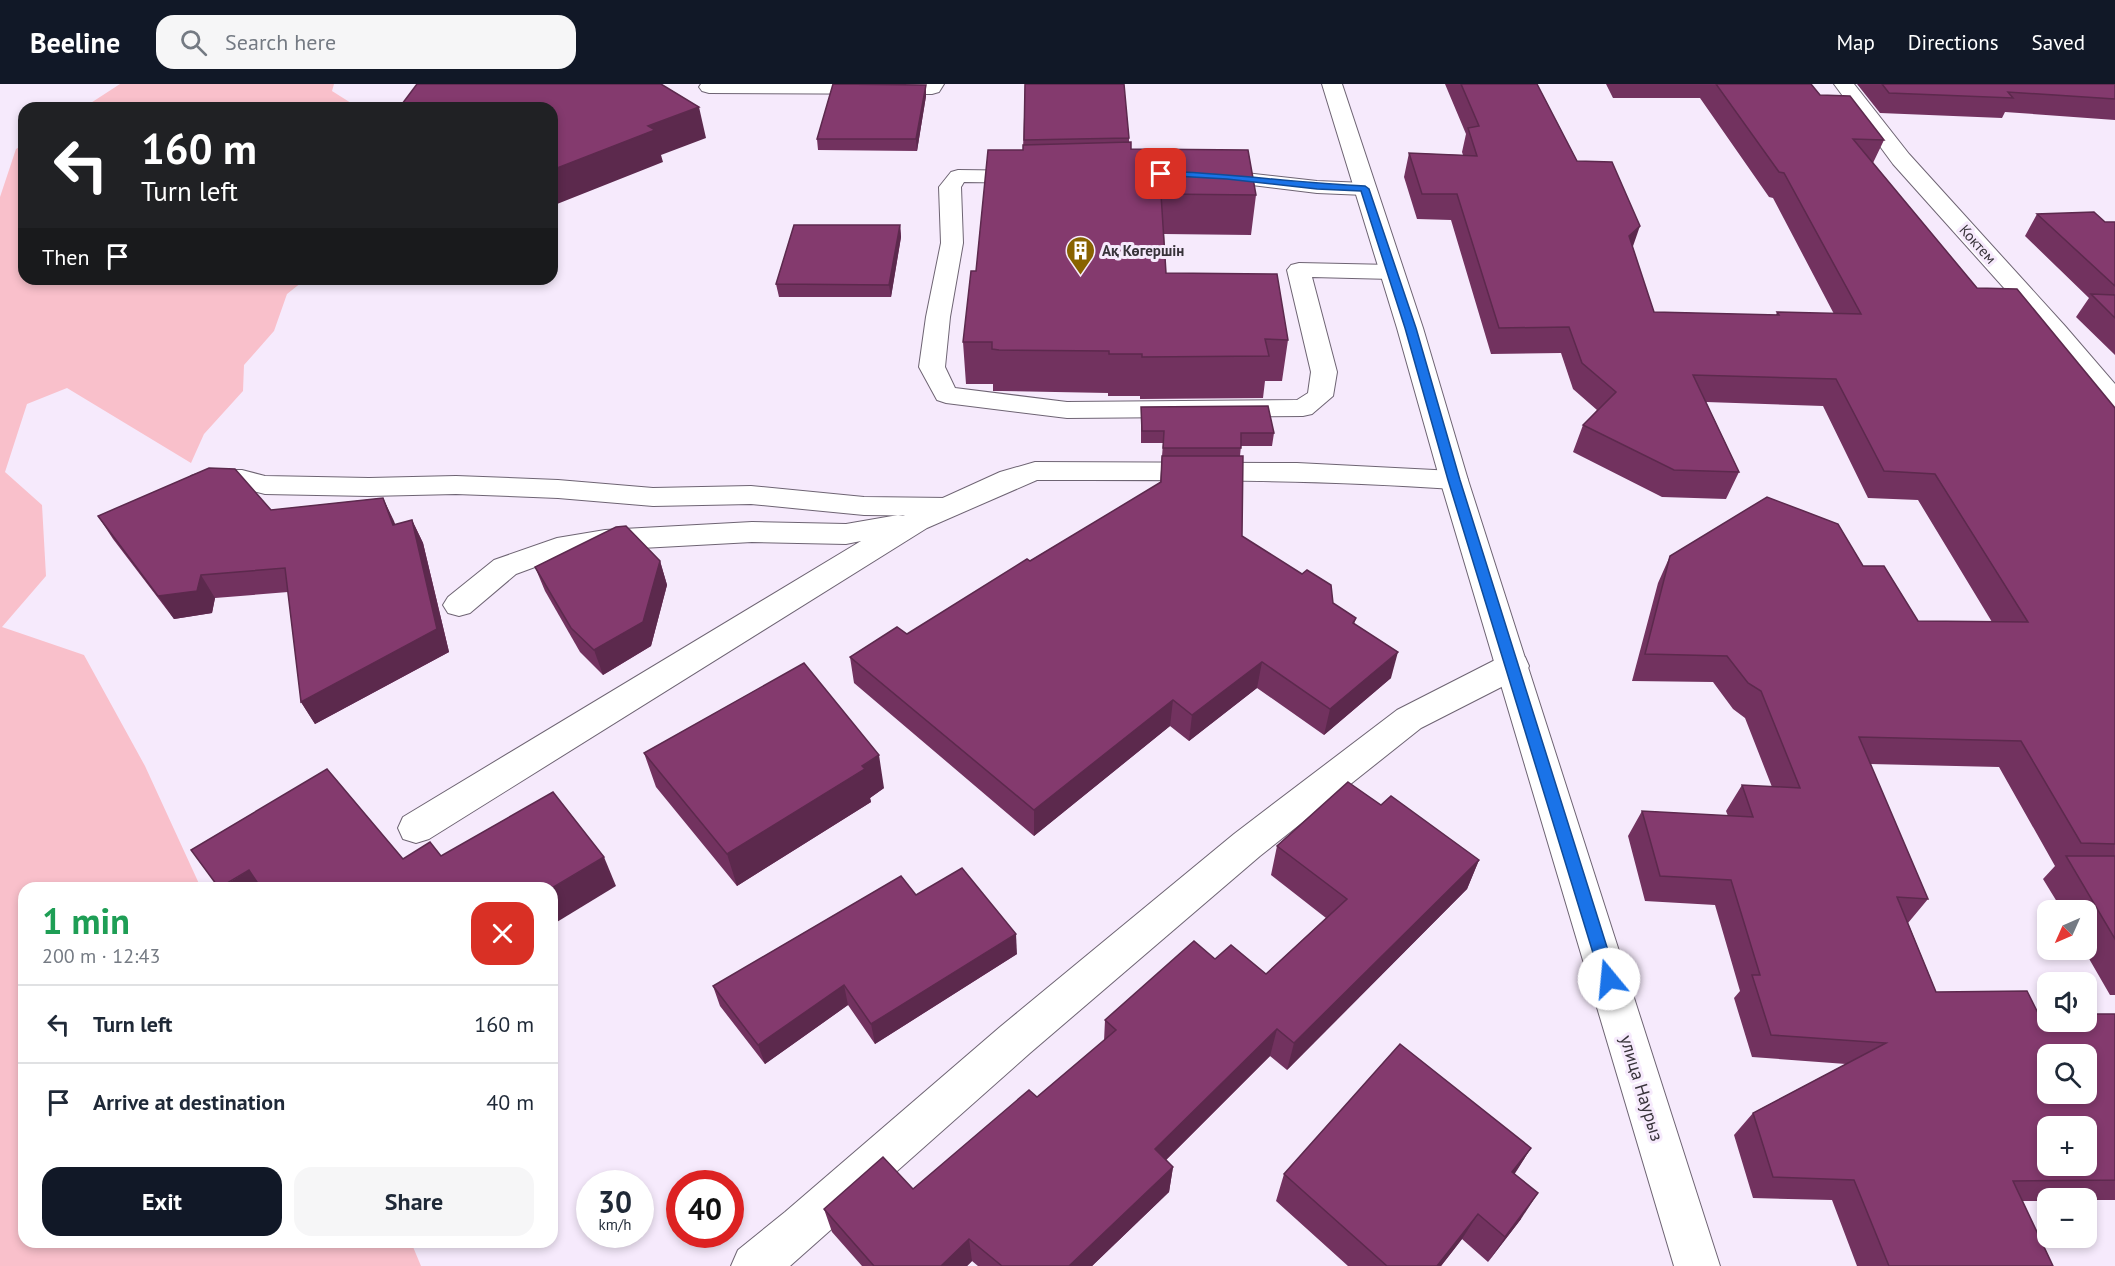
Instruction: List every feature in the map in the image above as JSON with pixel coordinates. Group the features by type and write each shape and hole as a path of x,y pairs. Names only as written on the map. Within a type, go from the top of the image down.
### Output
{"street":[{"name":"улица Наурыз","path":"1332,84 1392,272 1697,1266"},
{"name":"Коктем","path":"1844,84 1901,159 2056,331 2115,401"},
{"path":"416,828 917,521 1010,479 1035,471 1368,472 1454,480"},
{"path":"459,605 505,567 556,548 605,540 752,531 846,534 917,521"},
{"path":"754,1266 810,1221 1015,1040 1247,845 1409,719 1513,666"}],"lane":[{"path":"709,87 889,90 932,88 934,84"},
{"path":"1184,173 1317,187 1365,189"},
{"path":"1056,177 958,177 950,187 952,243 938,317 932,367 946,395 1067,410 1304,408 1320,396 1324,372 1299,270 1392,272"},
{"path":"181,489 209,480 242,479 265,485 369,487 456,485 558,489 653,498 751,495 864,506 948,507"}],"shaded area":[{"path":"120,84 334,84 332,91 349,102 92,102"},
{"path":"18,148 18,285 298,285 287,294 274,331 244,365 243,391 204,434 191,463 67,388 27,404 5,472 42,505 46,576 2,627 84,655 145,766 198,882 18,882 18,1248 414,1248 421,1266 0,1266 0,197"}],"building":[{"path":"417,84 661,84 699,107 648,126 655,130 558,168 558,102 404,102"},
{"path":"833,84 926,85 916,139 817,139"},
{"path":"1025,84 1124,84 1129,138 1024,140"},
{"path":"1461,84 1537,84 1577,161 1612,162 1640,226 1629,236 1654,312 1861,314 1784,173 1779,172 1716,84 1811,84 1820,95 1850,96 1884,140 1853,139 1977,288 2017,289 2115,408 2115,844 2081,843 2021,741 1859,737 1928,899 1897,897 1936,992 2027,991 2037,1011 2037,1032 2097,1032 2097,1014 2115,1014 2115,1180 2013,1181 2037,1232 2037,1248 2045,1248 2053,1266 1889,1266 1854,1180 1773,1177 1753,1113 1886,1043 1771,1035 1752,975 1760,975 1731,880 1660,876 1642,811 1753,817 1742,785 1800,788 1761,691 1748,683 1727,656 1645,654 1670,556 1767,497 1838,524 1863,566 1884,566 1918,621 2028,622 1935,474 1884,471 1836,379 1693,375 1739,472 1674,470 1583,425 1616,392 1582,363 1569,327 1499,328 1457,194 1422,194 1409,153 1477,156 1468,128 1479,126"},
{"path":"1882,84 2115,84 2115,99 2008,92 2013,98 1889,93"},
{"path":"1131,142 1131,149 1248,150 1256,195 1161,194 1166,273 1277,274 1288,340 1265,339 1269,356 1142,357 1142,354 1109,354 1109,351 999,350 992,349 992,342 963,342 971,271 976,271 988,150 1023,150 1023,145"},
{"path":"2094,212 2105,222 2115,222 2115,286 2037,214"},
{"path":"794,225 900,225 889,285 776,284"},
{"path":"2091,294 2115,295 2115,318"},
{"path":"1268,406 1274,433 1241,433 1241,448 1163,448 1164,431 1142,431 1141,407"},
{"path":"1162,456 1243,456 1242,536 1302,574 1307,570 1331,585 1333,603 1356,618 1353,623 1398,652 1330,709 1262,662 1192,715 1173,700 1034,810 850,657 897,627 907,634 1027,559 1030,561 1161,482"},
{"path":"209,468 235,469 271,510 383,498 393,525 412,520 437,629 301,702 285,568 201,575 197,591 158,596 98,516"},
{"path":"626,526 660,561 643,622 594,650 571,628 535,567 616,527"},
{"path":"804,663 879,755 862,766 865,769 727,854 644,753"},
{"path":"327,769 403,859 430,842 441,856 553,792 604,857 558,884 558,882 257,882 249,870 229,882 215,882 191,850"},
{"path":"1348,782 1381,805 1391,796 1479,860 1294,1043 1277,1029 1155,1149 1173,1167 1069,1266 1002,1266 969,1239 941,1266 874,1266 824,1209 883,1157 913,1189 1029,1090 1037,1097 1116,1030 1105,1020 1194,941 1215,959 1231,945 1266,974 1347,899 1277,846"},
{"path":"2066,856 2115,856 2115,939 2097,909 2097,900 2092,900"},
{"path":"962,868 1016,934 871,1024 844,985 758,1045 713,986 901,876 916,895"},
{"path":"1400,1044 1531,1148 1512,1172 1538,1193 1505,1237 1478,1214 1437,1266 1387,1266 1284,1174"}],"place":[{"name":"Ақ Көгершін","path":"1081,276"}],"route":[{"path":"1161,174 1227,176 1317,187 1365,189 1410,328 1454,480 1609,979"}]}
